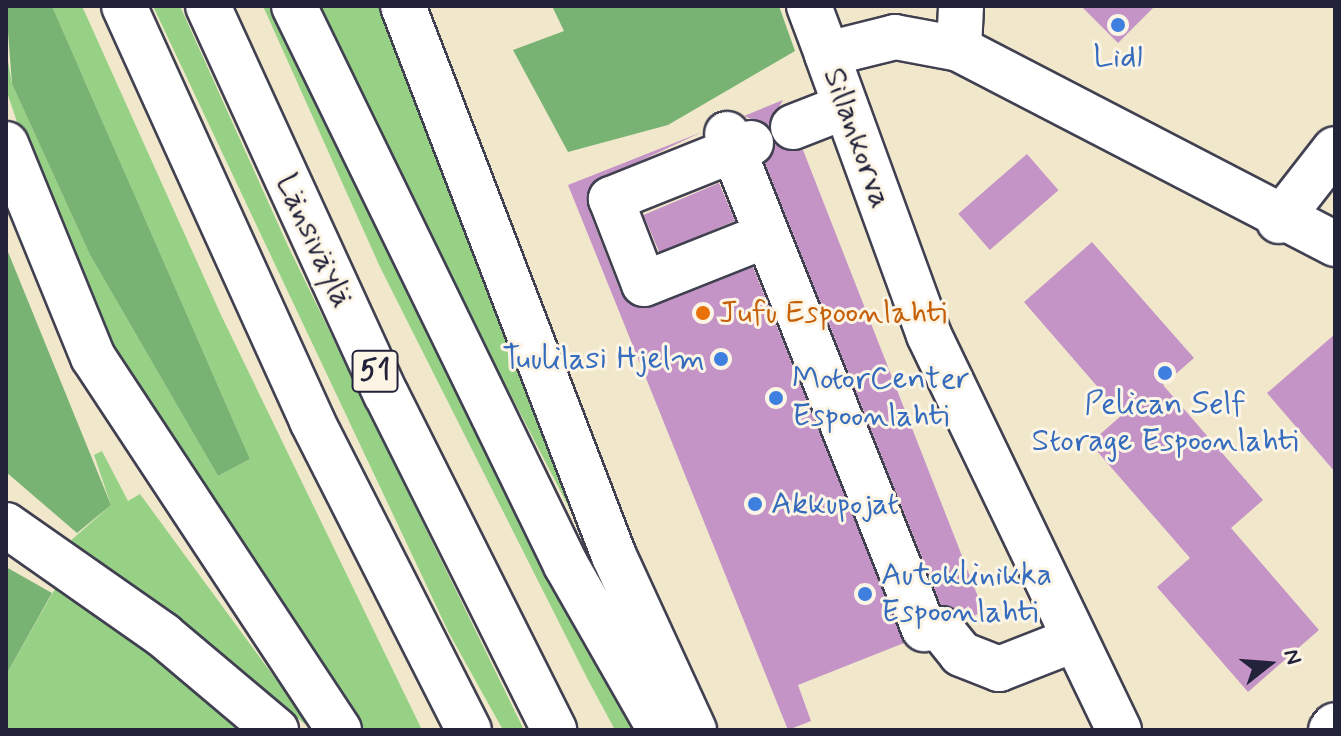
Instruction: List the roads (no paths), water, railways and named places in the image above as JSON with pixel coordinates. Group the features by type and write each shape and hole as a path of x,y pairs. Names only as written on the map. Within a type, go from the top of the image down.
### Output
{"main road":[{"name":"51","path":"124,6 312,421 469,730"},
{"name":"Länsiväylä","path":"208,6 386,394 554,730"},
{"path":"294,6 566,565 660,730"},
{"path":"403,6 614,556 694,730"},
{"path":"809,6 827,54"},
{"path":"959,49 961,6"},
{"name":"Sillankorva","path":"1119,730 1073,640 929,335 827,54 895,37 959,49 1279,221 1335,244"},
{"path":"793,127 844,107"},
{"path":"767,235 644,284 611,199 737,142 767,235 932,629 969,660 999,669 1073,640"},
{"path":"6,144 93,357 339,730"},
{"path":"1279,221 1335,149"},
{"path":"6,525 163,635 276,730"},
{"path":"1331,730 1335,725"}],"place":[{"name":"Lidl","path":"1118,25"},
{"name":"Jufu Espoonlahti","path":"703,313"},
{"name":"Tuulilasi Hjelm","path":"721,359"},
{"name":"Pelican Self Storage Espoonlahti","path":"1165,373"},
{"name":"MotorCenter Espoonlahti","path":"776,398"},
{"name":"Akkupojat","path":"755,504"},
{"name":"Autoklinikka Espoonlahti","path":"865,594"}]}
